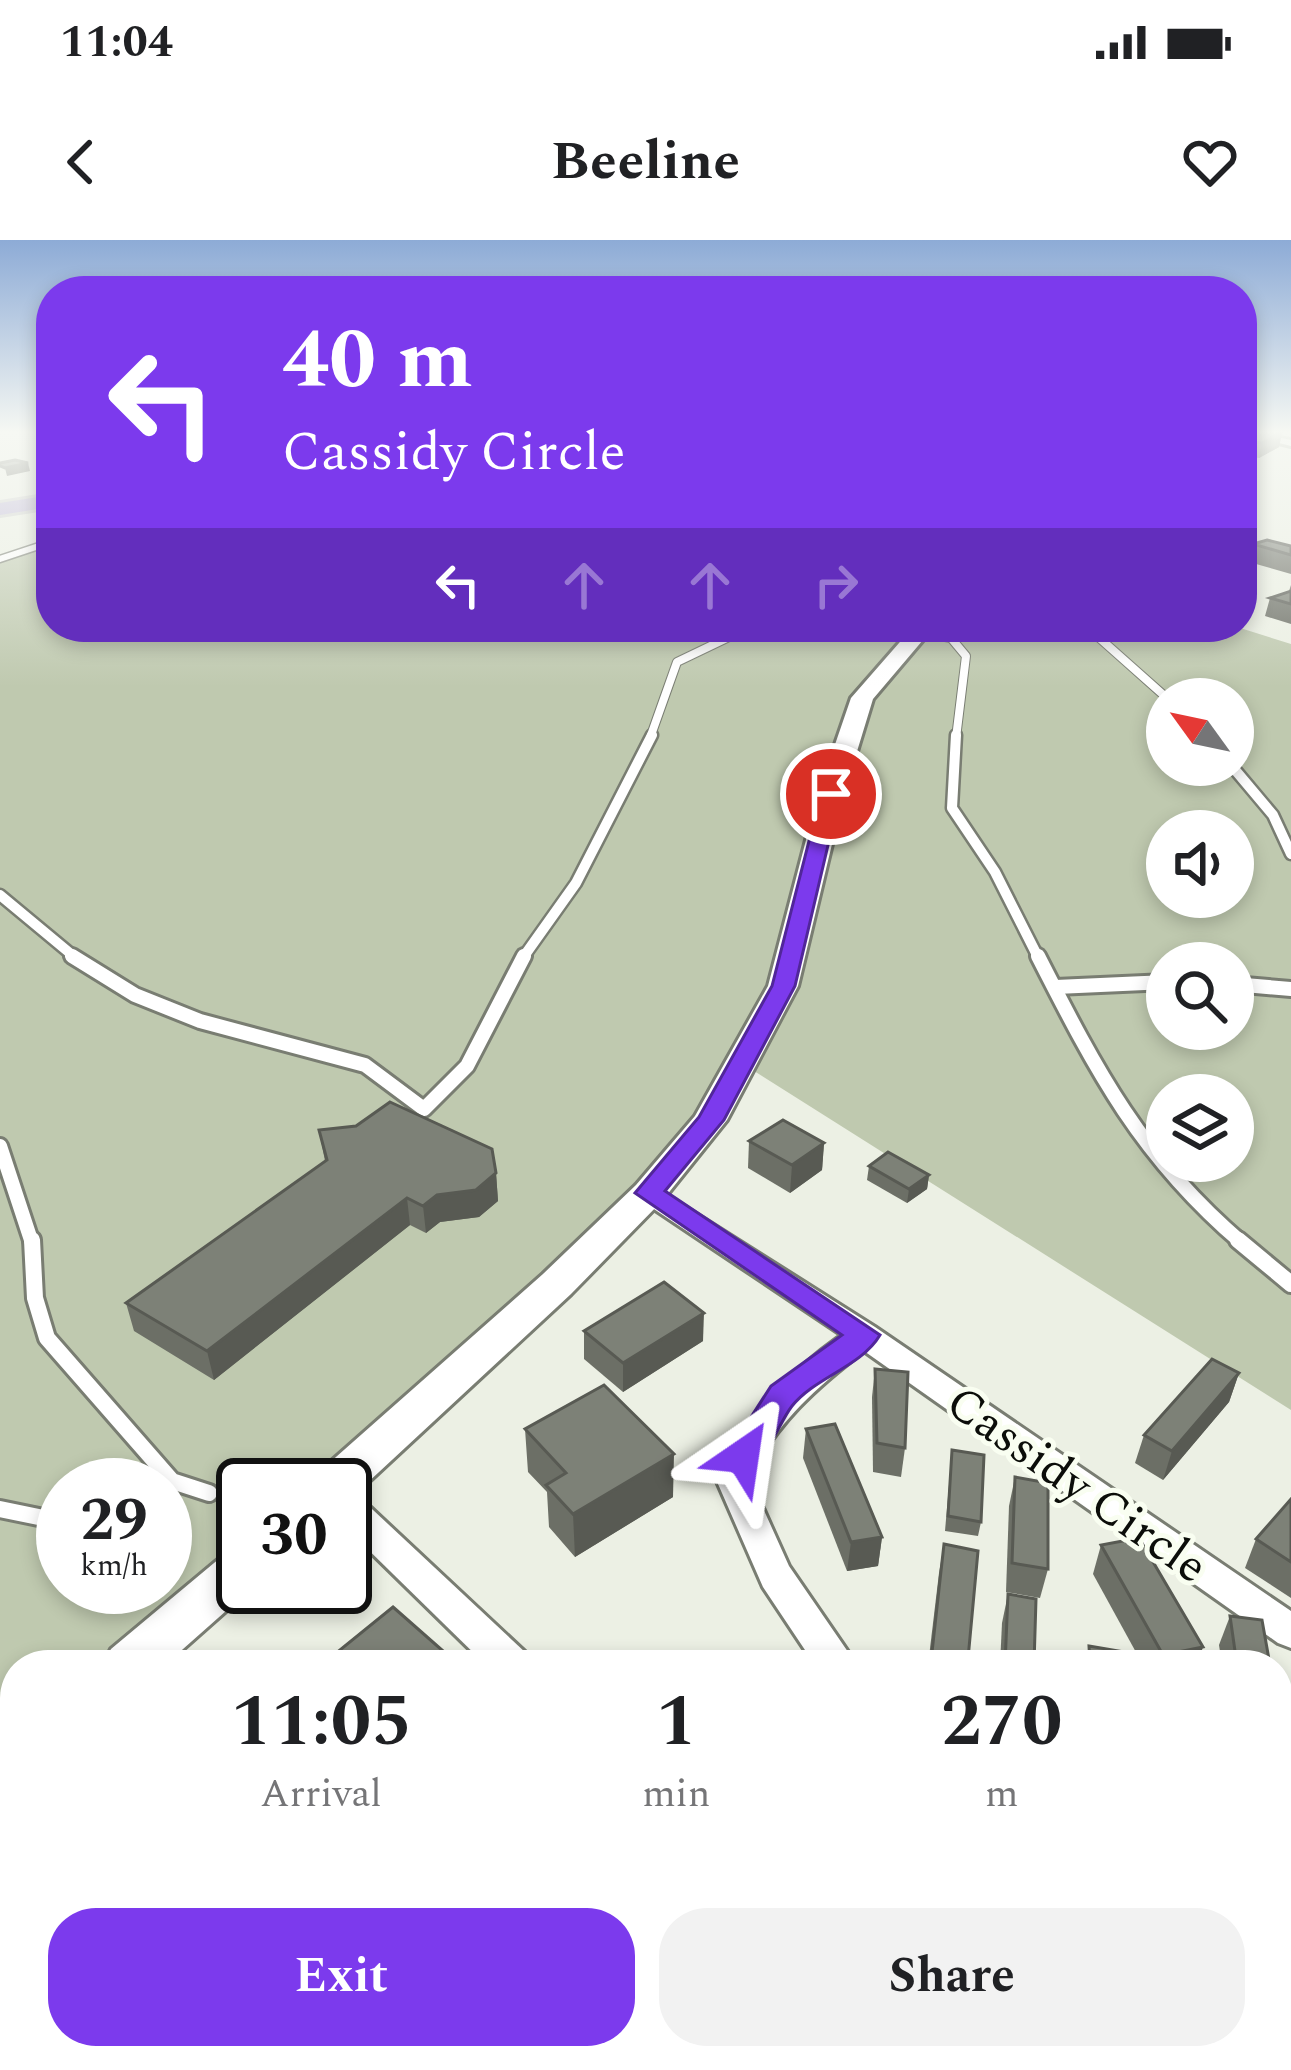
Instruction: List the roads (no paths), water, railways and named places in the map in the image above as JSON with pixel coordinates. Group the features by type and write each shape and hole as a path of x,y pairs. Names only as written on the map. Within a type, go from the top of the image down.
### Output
{"street":[{"path":"365,1458 557,1284 649,1193 710,1120 783,986 831,794 862,698 900,642"},
{"name":"Cassidy Circle","path":"649,1193 865,1335 1291,1632"},
{"path":"825,1650 791,1609 747,1524 732,1477 754,1434 783,1394 865,1335"},
{"path":"372,1531 496,1650"},
{"path":"146,1650 216,1590"}],"lane":[{"path":"0,559 36,547"},
{"path":"0,895 59,948 135,995 200,1021 364,1065 424,1109 467,1066 523,957 576,884 657,725 676,662 718,642"},
{"path":"954,642 966,656 949,801 1056,987 1106,1090 1128,1122 1193,1201 1291,1284"},
{"path":"1104,642 1146,679"},
{"path":"1249,786 1273,815 1291,854"},
{"path":"1056,987 1146,983"},
{"path":"1254,986 1291,989"},
{"path":"0,1146 32,1232 35,1298 47,1338 146,1458"},
{"path":"192,1489 209,1493"},
{"path":"0,1509 36,1516"}]}
